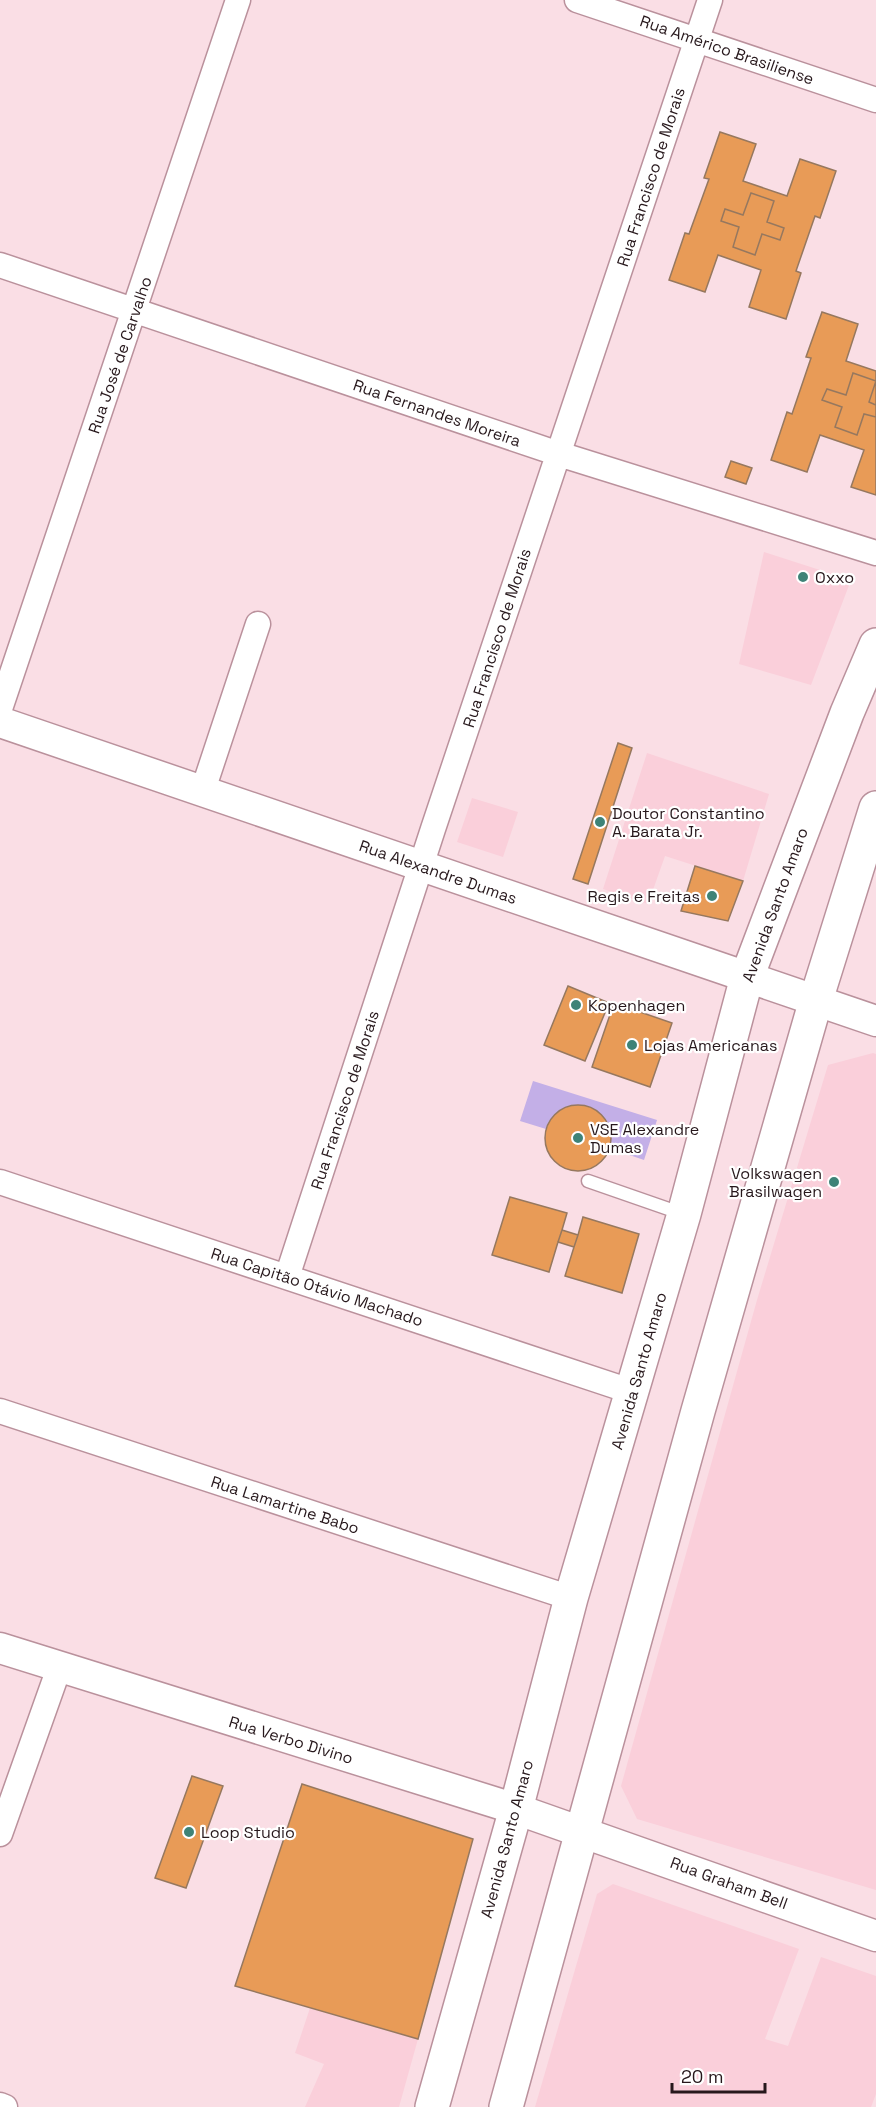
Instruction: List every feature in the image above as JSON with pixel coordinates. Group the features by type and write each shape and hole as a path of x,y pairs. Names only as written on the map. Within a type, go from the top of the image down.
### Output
{"main road":[{"name":"Avenida Santo Amaro","path":"432,2107 516,1809 571,1598 684,1214 747,977 847,713 876,645"},
{"path":"506,2107 698,1410 816,1000 876,808"}],"street":[{"name":"Rua José de Carvalho","path":"0,709 238,0"},
{"name":"Rua Américo Brasiliense","path":"577,0 876,100"},
{"name":"Rua Francisco de Morais","path":"287,1277 710,0"},
{"name":"Rua Fernandes Moreira","path":"0,265 559,454 876,553"},
{"path":"202,793 258,624"},
{"name":"Rua Alexandre Dumas","path":"0,722 202,793 876,1021"},
{"name":"Rua Capitão Otávio Machado","path":"0,1182 633,1392"},
{"name":"Rua Lamartine Babo","path":"0,1411 571,1598"},
{"name":"Rua Verbo Divino","path":"0,1648 583,1830"},
{"path":"0,1834 59,1668"},
{"name":"Rua Graham Bell","path":"583,1830 876,1936"},
{"path":"0,2105 5,2107"}],"lane":[{"path":"588,1181 684,1214"}],"shaded area":[{"path":"764,552 851,580 811,685 739,664"},
{"path":"647,753 769,794 743,881 665,856 648,904 603,889"},
{"path":"472,798 518,812 503,857 457,842"},
{"path":"876,1054 876,1890 637,1819 621,1786 757,1300 828,1065"},
{"path":"533,1081 657,1120 644,1160 609,1148 609,1133 605,1121 597,1112 586,1107 575,1106 564,1109 554,1116 546,1129 520,1121"},
{"path":"613,1884 799,1949 765,2039 788,2046 821,1957 876,1976 876,2094 871,2107 535,2107 597,1894"},
{"path":"310,2008 418,2039 399,2107 305,2107 324,2064 295,2053"}],"building":[{"path":"720,132 756,144 743,181 787,196 800,159 836,171 820,218 815,216 796,271 801,273 786,319 749,307 761,270 718,255 705,292 669,280 685,233 689,234 709,179 704,178"},
{"path":"751,193 774,201 767,222 784,228 780,240 762,234 755,255 733,247 739,227 721,221 725,209 743,215"},
{"path":"822,312 858,324 846,361 876,371 876,495 851,487 864,450 820,435 807,472 771,460 787,412 792,414 811,358 806,357"},
{"path":"853,373 876,381 869,402 876,405 876,417 864,414 857,435 835,427 842,407 822,400 827,389 846,395"},
{"path":"731,461 752,468 746,484 725,477"},
{"name":"Doutor Constantino A. Barata Jr.","path":"618,743 632,748 588,884 573,879"},
{"name":"Regis e Freitas","path":"695,866 743,881 728,921 681,911"},
{"path":"568,986 609,1003 585,1061 544,1045"},
{"name":"Lojas Americanas","path":"614,1003 672,1023 650,1087 592,1067"},
{"name":"VSE Alexandre Dumas","path":"578,1105 591,1108 601,1115 608,1125 611,1138 608,1151 601,1161 591,1168 578,1171 565,1168 555,1161 548,1151 545,1138 548,1125 555,1115 565,1108"},
{"path":"510,1197 567,1213 562,1230 578,1235 583,1217 639,1234 622,1293 565,1276 574,1247 558,1242 549,1272 492,1255"},
{"path":"562,1230 578,1235 574,1247 558,1242"},
{"name":"Loop Studio","path":"192,1776 223,1786 186,1888 155,1878"},
{"path":"302,1784 473,1839 418,2039 235,1986"}],"place":[{"name":"Oxxo","path":"803,577"},
{"name":"Doutor Constantino A. Barata Jr.","path":"600,822"},
{"name":"Regis e Freitas","path":"712,896"},
{"name":"Kopenhagen","path":"576,1005"},
{"name":"Lojas Americanas","path":"632,1045"},
{"name":"VSE Alexandre Dumas","path":"578,1138"},
{"name":"Volkswagen Brasilwagen","path":"834,1182"},
{"name":"Loop Studio","path":"189,1832"}]}
